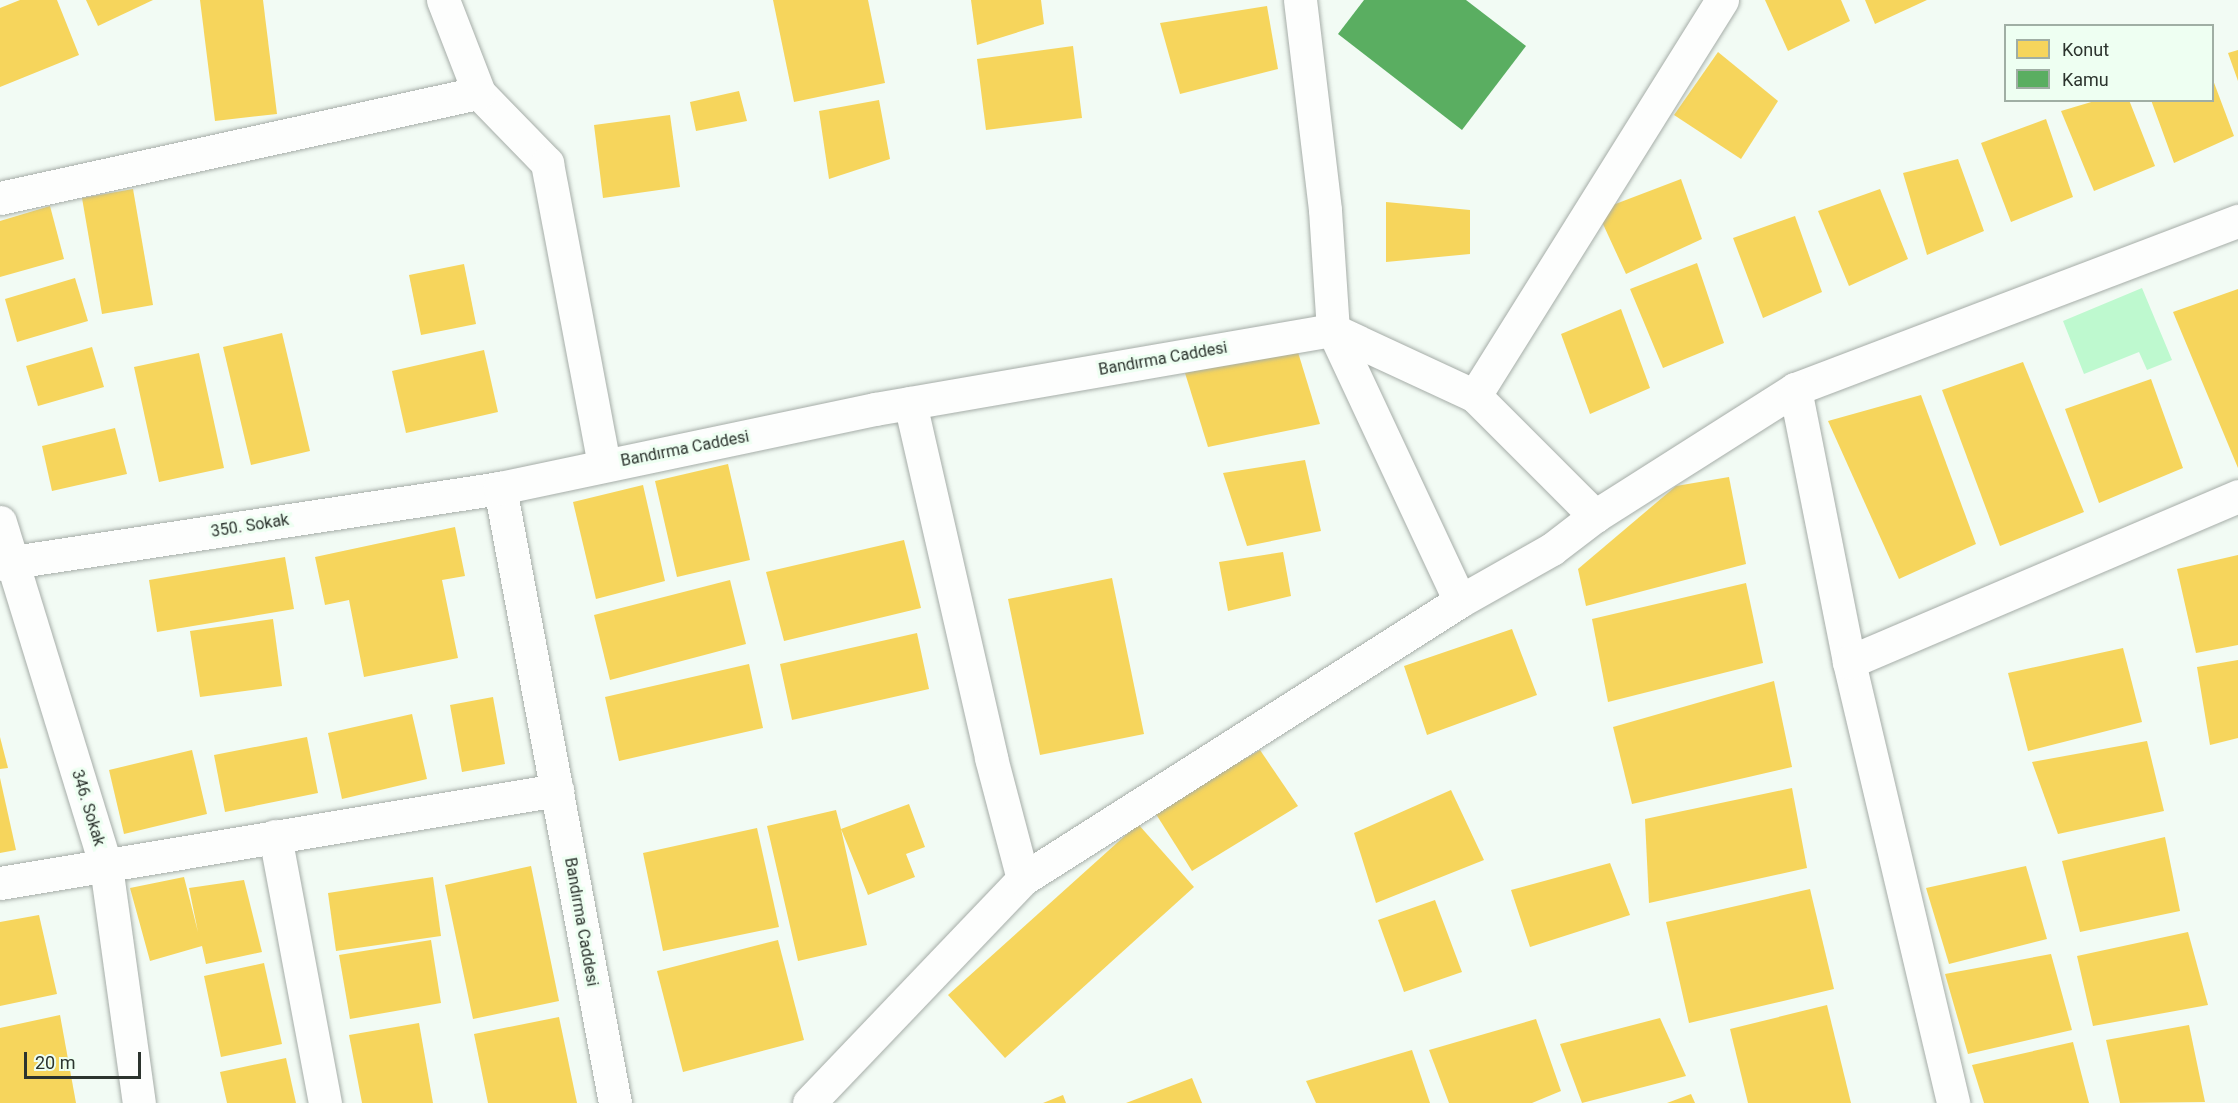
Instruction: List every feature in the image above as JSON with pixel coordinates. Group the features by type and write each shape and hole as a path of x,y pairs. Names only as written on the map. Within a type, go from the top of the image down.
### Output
{"street":[{"path":"443,0 479,93 547,163 604,465"},
{"path":"1300,0 1324,210 1333,330 1460,601"},
{"path":"1474,396 1722,0"},
{"path":"0,198 479,93"},
{"path":"808,1103 1023,879 1460,601 1552,549 1595,516 1795,389 2238,221"},
{"path":"1333,330 1474,396 1595,516"},
{"name":"Bandırma Caddesi","path":"615,1103 500,488 910,403 1333,330"},
{"path":"1795,389 1849,662 1953,1103"},
{"path":"910,403 991,758 1023,879"},
{"name":"350. Sokak","path":"6,563 500,488"},
{"path":"1849,662 2238,496"},
{"name":"346. Sokak","path":"0,522 6,563 106,866 139,1103"},
{"path":"0,884 557,790"},
{"path":"275,836 326,1103"}],"shaded area":[{"path":"2142,288 2172,360 2147,370 2139,352 2084,374 2063,321"}],"building: Konut":[{"path":"20,0 57,0 79,55 0,87 0,8"},
{"path":"86,0 153,0 98,26"},
{"path":"200,0 263,0 277,114 215,121"},
{"path":"773,0 868,0 885,83 794,102"},
{"path":"971,0 1041,0 1044,24 977,45"},
{"path":"1765,0 1841,0 1850,21 1788,51"},
{"path":"1865,0 1927,0 1875,24"},
{"path":"1267,6 1278,69 1180,94 1160,23"},
{"path":"1073,46 1082,118 986,130 977,59"},
{"path":"2238,50 2238,81 2228,53"},
{"path":"1718,52 1778,101 1741,159 1674,115"},
{"path":"2214,83 2234,136 2174,163 2152,102 2214,102"},
{"path":"739,91 747,121 696,131 690,102"},
{"path":"879,100 890,159 829,179 819,111"},
{"path":"2091,102 2130,102 2155,166 2094,191 2061,111"},
{"path":"670,115 680,187 603,198 594,125"},
{"path":"2046,119 2073,197 2011,222 1981,143"},
{"path":"1958,159 1984,231 1927,255 1903,173"},
{"path":"1681,179 1702,239 1626,274 1597,211"},
{"path":"133,189 153,305 102,314 82,198"},
{"path":"1880,189 1908,259 1849,286 1818,211"},
{"path":"1386,202 1470,210 1470,254 1386,262"},
{"path":"50,206 64,259 0,277 0,221"},
{"path":"1795,216 1822,292 1763,318 1733,238"},
{"path":"1697,263 1724,343 1663,368 1630,289"},
{"path":"464,264 476,324 421,335 409,275"},
{"path":"75,278 88,321 17,342 5,299"},
{"path":"2238,289 2238,468 2173,312"},
{"path":"1621,309 1650,388 1590,414 1561,334"},
{"path":"282,333 310,451 251,465 223,347"},
{"path":"92,347 104,387 38,406 26,366"},
{"path":"1297,349 1320,424 1208,447 1185,373"},
{"path":"484,350 498,412 406,433 392,371"},
{"path":"199,353 224,468 159,482 134,367"},
{"path":"2023,362 2084,512 2000,546 1942,390"},
{"path":"2151,379 2183,468 2099,503 2065,409"},
{"path":"1921,395 1976,544 1899,579 1828,421"},
{"path":"115,428 127,474 52,491 42,446"},
{"path":"1305,460 1321,531 1247,546 1223,473"},
{"path":"728,464 750,560 677,577 655,481"},
{"path":"1729,477 1746,564 1586,606 1578,569 1676,486"},
{"path":"643,485 665,581 596,599 573,502"},
{"path":"455,527 465,576 442,580 458,658 364,677 349,600 325,605 315,557"},
{"path":"904,540 921,608 784,641 766,572"},
{"path":"1283,552 1291,596 1228,611 1219,562"},
{"path":"2238,555 2238,645 2196,653 2177,569"},
{"path":"285,557 294,609 157,632 149,580"},
{"path":"1112,578 1144,734 1040,755 1008,599"},
{"path":"730,580 746,644 610,680 594,615"},
{"path":"1746,583 1763,663 1608,702 1592,619"},
{"path":"273,619 282,686 200,697 190,631"},
{"path":"1512,629 1537,695 1427,735 1404,666"},
{"path":"917,633 929,689 792,720 780,664"},
{"path":"2123,648 2142,722 2028,751 2008,673"},
{"path":"2238,660 2238,738 2210,745 2197,667"},
{"path":"749,664 763,728 619,761 605,697"},
{"path":"1774,681 1792,767 1632,804 1613,727"},
{"path":"493,697 505,764 462,772 450,705"},
{"path":"412,714 427,779 342,799 328,733"},
{"path":"0,737 8,768 0,769"},
{"path":"307,737 318,793 225,812 214,755"},
{"path":"2147,741 2164,811 2058,834 2032,762"},
{"path":"192,750 207,814 124,834 109,770"},
{"path":"1260,750 1298,806 1192,871 1154,811"},
{"path":"0,778 16,850 0,853"},
{"path":"1792,788 1807,868 1649,903 1645,819"},
{"path":"1451,790 1484,860 1376,903 1354,833"},
{"path":"909,804 925,847 906,854 915,877 868,895 841,829"},
{"path":"836,810 867,945 798,961 767,826"},
{"path":"1138,824 1194,887 1005,1058 948,995"},
{"path":"757,828 779,927 663,951 643,853"},
{"path":"2165,837 2180,911 2080,932 2062,861"},
{"path":"1610,863 1630,915 1530,947 1511,890"},
{"path":"531,866 559,1001 473,1019 445,885"},
{"path":"2026,866 2047,939 1949,964 1926,888"},
{"path":"184,877 198,932 189,888 244,880 262,952 206,964 202,946 150,961 130,888"},
{"path":"433,877 441,936 336,951 328,893"},
{"path":"1810,889 1834,989 1689,1023 1666,922"},
{"path":"1435,900 1462,972 1404,992 1378,920"},
{"path":"39,915 57,994 0,1006 0,922"},
{"path":"2188,932 2208,1005 2093,1026 2077,956"},
{"path":"431,940 441,1003 350,1019 339,955"},
{"path":"778,940 804,1040 683,1072 657,971"},
{"path":"2051,954 2072,1030 1968,1054 1945,974"},
{"path":"264,963 282,1044 221,1057 204,976"},
{"path":"1827,1005 1851,1103 1748,1103 1730,1029"},
{"path":"60,1015 76,1103 0,1103 0,1028"},
{"path":"559,1017 577,1103 488,1103 474,1034"},
{"path":"1660,1018 1686,1076 1582,1103 1560,1044"},
{"path":"1536,1019 1561,1091 1532,1103 1449,1103 1429,1050"},
{"path":"419,1023 433,1103 362,1103 349,1035"},
{"path":"2189,1025 2205,1102 2120,1103 2106,1040"},
{"path":"2073,1042 2089,1103 1984,1103 1972,1065"},
{"path":"1412,1050 1430,1103 1316,1103 1306,1081"},
{"path":"286,1058 296,1103 227,1103 220,1072"},
{"path":"1192,1078 1202,1103 1126,1103"},
{"path":"1691,1094 1695,1103 1667,1103"},
{"path":"1063,1095 1066,1103 1043,1103"}],"building: Kamu":[{"path":"1364,0 1466,0 1526,46 1462,130 1338,34"}]}
